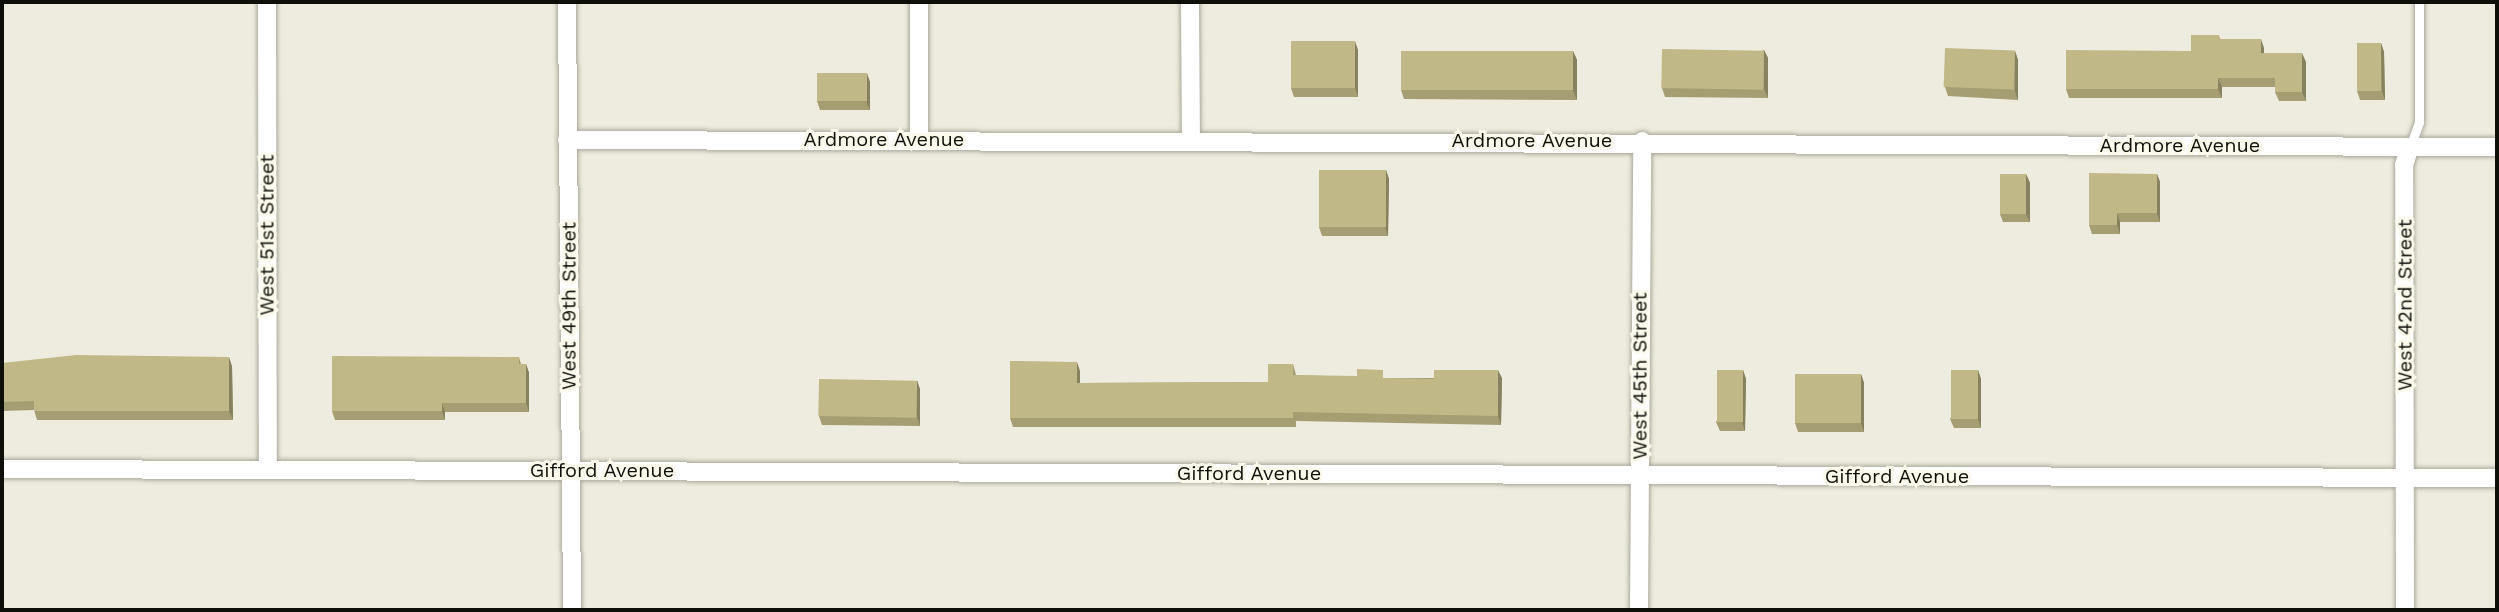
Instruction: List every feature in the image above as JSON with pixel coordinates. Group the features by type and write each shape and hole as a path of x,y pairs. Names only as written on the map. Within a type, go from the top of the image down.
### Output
{"street":[{"name":"West 51st Street","path":"267,2 268,469"},
{"name":"West 49th Street","path":"567,2 572,610"},
{"path":"919,2 919,139"},
{"path":"1190,2 1191,139"},
{"name":"Ardmore Avenue","path":"567,140 1191,139 2497,147"},
{"name":"West 45th Street","path":"1639,610 1642,141"},
{"name":"West 42nd Street","path":"2405,610 2404,165 2410,147"},
{"name":"Gifford Avenue","path":"2,469 2497,478"}],"lane":[{"name":"West 42nd Street","path":"2410,147 2419,122 2419,2"}],"building":[{"path":"2191,35 2261,39 2261,53 2302,53 2302,92 2275,92 2275,78 2218,78 2218,89 2066,89 2066,50 2191,51"},
{"path":"1291,41 1355,41 1355,88 1291,88"},
{"path":"2357,43 2381,43 2381,91 2357,91"},
{"path":"1945,48 2015,50 2014,89 1944,87"},
{"path":"1662,49 1764,51 1763,90 1661,88"},
{"path":"1401,51 1573,51 1573,90 1401,90"},
{"path":"817,73 867,73 867,101 817,101"},
{"path":"1319,170 1386,170 1386,227 1319,227"},
{"path":"2089,173 2157,174 2157,213 2117,213 2117,225 2089,225"},
{"path":"2000,174 2026,174 2026,214 2000,214"},
{"path":"76,355 229,357 229,411 34,411 34,401 2,402 2,363"},
{"path":"332,356 519,357 519,364 526,364 526,403 442,403 442,411 332,411"},
{"path":"1010,361 1077,362 1077,383 1268,382 1268,364 1293,364 1293,375 1357,376 1357,369 1383,370 1383,378 1434,379 1434,370 1498,370 1498,416 1293,412 1293,418 1010,418"},
{"path":"1717,370 1743,370 1743,422 1717,422"},
{"path":"1951,370 1978,370 1978,419 1951,419"},
{"path":"1795,374 1861,374 1861,423 1795,423"},
{"path":"819,379 917,381 916,418 818,416"}]}
